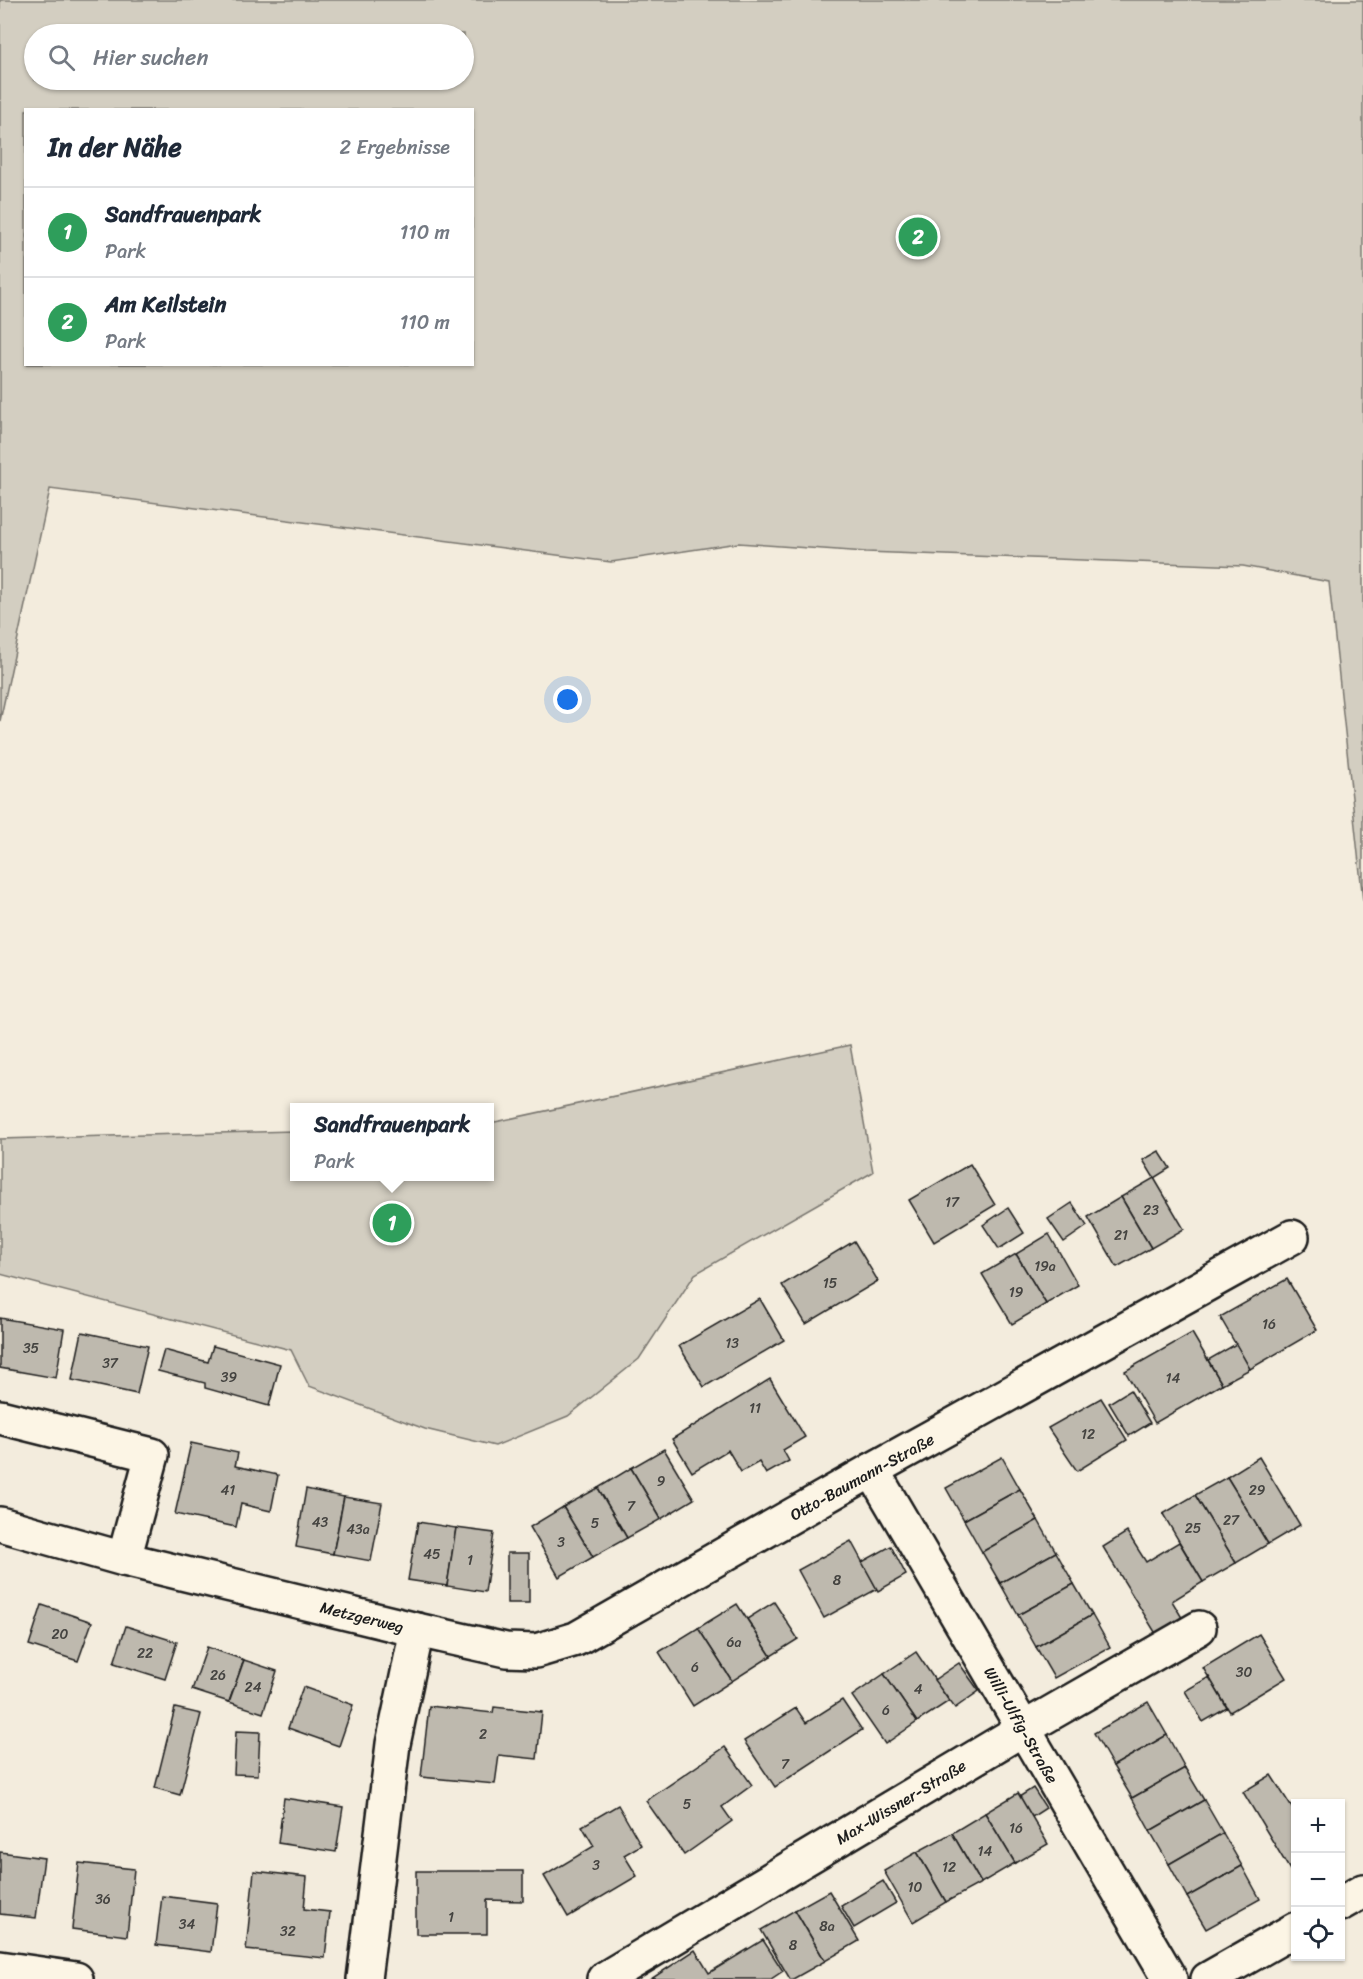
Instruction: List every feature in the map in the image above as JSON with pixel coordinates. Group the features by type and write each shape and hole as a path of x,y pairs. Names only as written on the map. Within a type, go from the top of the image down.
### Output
{"street":[{"name":"Otto-Baumann-Straße","path":"417,1630 506,1650 536,1651 576,1639 872,1470 1292,1237"},
{"path":"0,1417 152,1455 124,1558"},
{"name":"Willi-Ulfig-Straße","path":"872,1470 1170,1979"},
{"name":"Metzgerweg","path":"0,1524 124,1558 417,1630 393,1744 364,1979"},
{"name":"Max-Wissner-Straße","path":"604,1979 1023,1729 1199,1629"},
{"path":"1345,1902 1363,1891"},
{"path":"1208,1979 1291,1932"},
{"path":"0,1968 76,1979"}],"shaded area":[{"path":"0,0 1363,0 1363,901 1329,582 1243,566 866,552 738,543 611,562 50,489 0,721"},
{"path":"850,1045 873,1172 695,1274 639,1359 568,1416 495,1446 425,1429 309,1386 291,1350 0,1274 0,1139 290,1131 290,1181 494,1181 494,1122"}],"building":[{"path":"1159,1151 1170,1168 1154,1178 1143,1160"},
{"path":"970,1164 995,1205 934,1242 909,1200"},
{"path":"1154,1178 1184,1229 1151,1248 1121,1197"},
{"path":"1121,1197 1151,1248 1117,1267 1088,1217"},
{"path":"1072,1203 1087,1226 1064,1242 1048,1219"},
{"path":"1008,1208 1024,1233 999,1249 983,1225"},
{"path":"1049,1234 1078,1285 1046,1304 1016,1254"},
{"path":"854,1241 878,1281 806,1324 782,1285"},
{"path":"1016,1254 1046,1304 1012,1324 982,1274"},
{"path":"1287,1279 1317,1330 1250,1369 1220,1317"},
{"path":"760,1299 784,1340 704,1387 679,1346"},
{"path":"0,1318 64,1329 56,1378 0,1368"},
{"path":"82,1332 148,1346 137,1394 72,1380"},
{"path":"1192,1333 1222,1384 1155,1423 1125,1371"},
{"path":"1236,1344 1250,1369 1222,1384 1208,1360"},
{"path":"213,1346 280,1364 269,1406 205,1388 205,1383 158,1371 164,1350 208,1362"},
{"path":"770,1379 805,1437 783,1450 789,1461 766,1474 759,1462 741,1472 728,1450 692,1472 672,1439"},
{"path":"1130,1390 1150,1423 1129,1436 1109,1403"},
{"path":"1101,1398 1127,1440 1077,1471 1048,1428"},
{"path":"191,1443 238,1453 235,1466 278,1475 271,1511 241,1504 236,1527 175,1514"},
{"path":"664,1449 694,1499 661,1519 631,1468"},
{"path":"1002,1457 1020,1489 964,1520 946,1488"},
{"path":"1259,1457 1300,1525 1268,1544 1227,1477"},
{"path":"631,1468 661,1519 627,1538 598,1488"},
{"path":"1227,1477 1268,1544 1236,1563 1195,1495"},
{"path":"598,1488 627,1538 593,1557 563,1507"},
{"path":"306,1489 344,1497 333,1554 296,1547"},
{"path":"1020,1489 1038,1520 982,1552 964,1520"},
{"path":"1195,1495 1236,1563 1203,1582 1163,1514"},
{"path":"344,1497 382,1503 371,1561 333,1554"},
{"path":"563,1507 593,1557 559,1577 530,1527"},
{"path":"1038,1520 1056,1552 1000,1583 982,1552"},
{"path":"418,1522 456,1528 447,1586 408,1580"},
{"path":"456,1528 494,1533 485,1592 447,1586"},
{"path":"1127,1532 1146,1562 1179,1542 1203,1582 1172,1601 1187,1626 1161,1642 1103,1547"},
{"path":"851,1541 877,1589 824,1618 798,1570"},
{"path":"891,1546 906,1575 878,1591 862,1562"},
{"path":"1056,1552 1074,1584 1018,1615 1000,1583"},
{"path":"507,1553 529,1553 529,1603 507,1603"},
{"path":"1074,1584 1092,1615 1036,1647 1018,1615"},
{"path":"774,1602 798,1639 771,1656 747,1619"},
{"path":"737,1604 771,1656 732,1681 698,1628"},
{"path":"42,1605 92,1622 78,1661 29,1645"},
{"path":"1092,1615 1110,1647 1054,1678 1036,1647"},
{"path":"126,1626 177,1642 165,1679 114,1663"},
{"path":"698,1628 732,1681 693,1706 659,1652"},
{"path":"1259,1634 1286,1678 1230,1712 1203,1668"},
{"path":"207,1647 244,1660 229,1702 192,1690"},
{"path":"916,1652 949,1701 917,1722 884,1674"},
{"path":"244,1660 277,1671 263,1713 229,1702"},
{"path":"959,1663 979,1691 955,1708 934,1680"},
{"path":"884,1674 917,1722 885,1744 852,1696"},
{"path":"1209,1677 1227,1708 1203,1722 1185,1691"},
{"path":"303,1687 353,1705 339,1746 288,1728"},
{"path":"842,1700 862,1730 775,1787 744,1741 796,1708 806,1723"},
{"path":"1148,1702 1167,1735 1113,1766 1094,1733"},
{"path":"429,1706 493,1713 494,1707 542,1712 537,1759 499,1755 495,1784 421,1777"},
{"path":"175,1708 201,1714 180,1795 155,1788"},
{"path":"236,1731 260,1732 258,1775 234,1774"},
{"path":"1167,1735 1185,1768 1132,1798 1113,1766"},
{"path":"725,1747 752,1785 722,1807 732,1821 684,1855 646,1801"},
{"path":"1185,1768 1204,1800 1150,1831 1132,1798"},
{"path":"1271,1775 1291,1806 1291,1870 1290,1870 1243,1792"},
{"path":"1033,1788 1046,1808 1032,1817 1019,1797"},
{"path":"1018,1793 1048,1844 1015,1863 985,1813"},
{"path":"284,1798 343,1807 336,1852 278,1843"},
{"path":"1204,1800 1223,1833 1169,1864 1150,1831"},
{"path":"618,1805 641,1845 624,1855 637,1876 568,1917 544,1876 594,1846 582,1826"},
{"path":"985,1813 1015,1863 981,1883 952,1833"},
{"path":"952,1833 981,1883 946,1902 917,1852"},
{"path":"1223,1833 1242,1866 1187,1897 1169,1864"},
{"path":"0,1852 44,1858 36,1918 0,1914"},
{"path":"917,1852 946,1902 913,1922 884,1871"},
{"path":"79,1863 134,1869 127,1936 72,1929"},
{"path":"1242,1866 1260,1899 1206,1929 1187,1897"},
{"path":"254,1871 307,1877 304,1909 330,1912 325,1958 246,1950"},
{"path":"416,1871 523,1871 523,1901 487,1900 487,1934 416,1934"},
{"path":"883,1881 896,1903 854,1928 841,1906"},
{"path":"829,1891 859,1941 825,1961 795,1910"},
{"path":"162,1896 217,1903 211,1952 156,1945"},
{"path":"795,1910 825,1961 790,1979 761,1930"},
{"path":"763,1940 783,1971 771,1979 651,1979 695,1950 709,1973"}],"place":[{"name":"Am Keilstein","path":"918,237"},
{"name":"Sandfrauenpark","path":"392,1223"}]}
